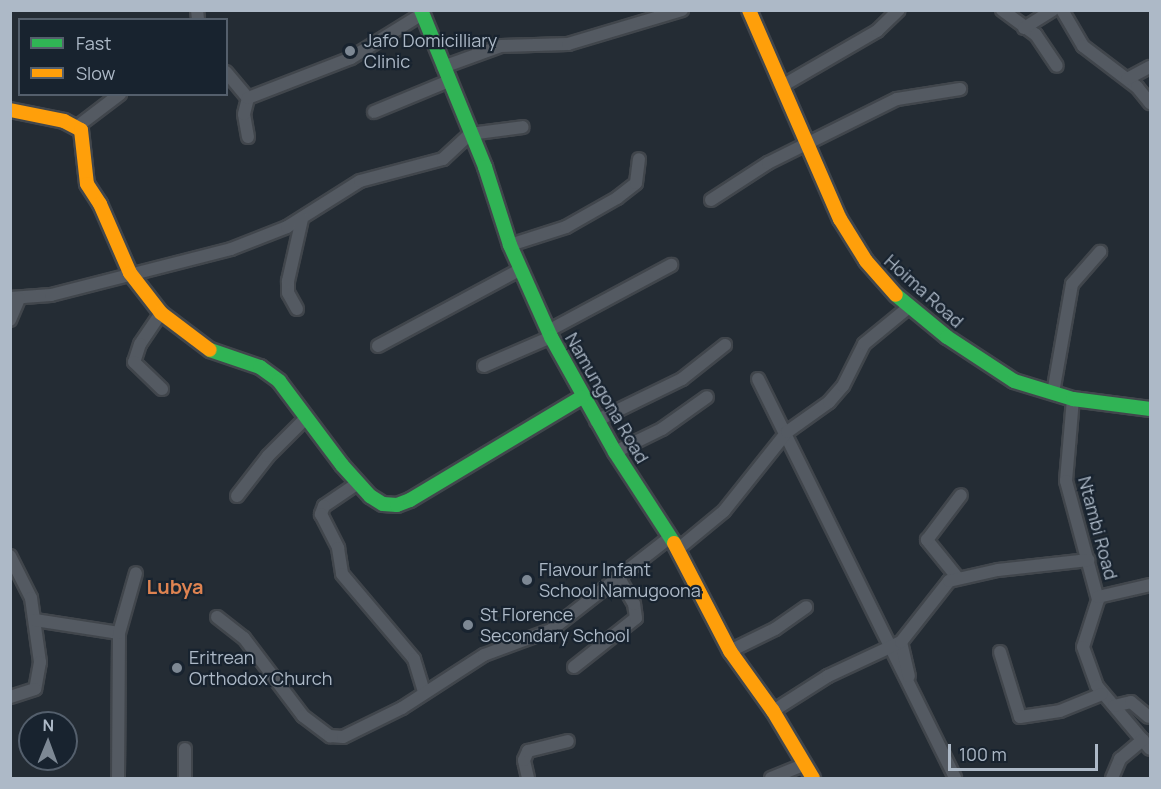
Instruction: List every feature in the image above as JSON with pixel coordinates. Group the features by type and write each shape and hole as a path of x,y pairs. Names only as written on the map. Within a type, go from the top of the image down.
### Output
{"street":[{"path":"443,67 501,46 568,44 682,10"},
{"name":"Hoima Road","path":"749,10 804,144 852,241 879,276 909,307 986,365 1014,381 1073,399 1150,409"},
{"path":"782,86 876,31 899,10"},
{"path":"1002,10 1036,35 1057,66"},
{"path":"1024,28 1053,10"},
{"path":"1062,10 1083,46 1127,79 1150,103"},
{"path":"248,98 351,58 423,12"},
{"name":"Namungona Road","path":"423,12 501,209 510,245 549,334 582,397 677,550 730,651 773,711 813,778"},
{"path":"1127,79 1150,67"},
{"path":"228,74 248,98"},
{"path":"375,112 449,81"},
{"path":"711,200 804,144 897,99 960,89"},
{"path":"78,126 117,96"},
{"path":"248,98 244,114 248,137"},
{"path":"10,110 78,126"},
{"path":"78,126 84,141 87,184 100,204 130,273 162,313 213,352 268,372 358,483 383,504 397,505 540,424 582,397"},
{"path":"10,320 14,299 62,293 130,273 231,249 302,219 360,181 443,159 460,147 470,134 523,127"},
{"path":"510,245 566,227 617,198 636,183 639,159"},
{"path":"297,309 288,293 288,281 302,219"},
{"path":"1053,393 1072,284 1100,252"},
{"path":"484,366 549,334 671,265"},
{"path":"378,346 521,269"},
{"path":"677,550 724,511 787,432 829,402 843,386 864,344 909,307"},
{"path":"162,313 140,344 134,362 162,389"},
{"path":"597,421 682,379 725,345"},
{"path":"758,379 955,778"},
{"path":"615,452 662,429 707,397"},
{"name":"Ntambi Road","path":"1073,399 1066,481 1098,597 1083,647 1102,694 1147,745"},
{"path":"237,496 306,418"},
{"path":"358,483 324,506 321,513 338,548 342,574 414,659 424,692"},
{"path":"957,577 927,540 961,495"},
{"path":"217,617 244,638 303,716 330,736 343,737 374,724 484,655 551,630 620,580 669,538"},
{"path":"10,556 31,598 40,663 36,686 31,692 10,697"},
{"path":"773,711 828,676 901,642 939,589 957,577 1088,560"},
{"path":"118,778 119,633 136,573"},
{"path":"574,668 636,618 634,604 620,580"},
{"path":"1098,597 1150,585"},
{"path":"730,651 775,629 806,607"},
{"path":"35,620 119,633"},
{"path":"901,642 911,683"},
{"path":"1000,652 1020,717 1060,711 1102,694"},
{"path":"1114,706 1131,702 1149,717"},
{"path":"528,778 524,760 528,751 568,741"},
{"path":"1113,778 1120,759 1147,745"},
{"path":"184,749 184,778"},
{"path":"771,778 805,764"}],"traffic: fast":[{"path":"421,10 485,167 510,245 551,337 615,452 674,543"},
{"path":"896,295 947,337 1014,381 1073,399 1150,409"},
{"path":"210,350 260,367 279,381 342,465 370,496 383,504 397,505 410,500 582,397"}],"traffic: slow":[{"path":"749,10 840,219 866,261 896,295"},
{"path":"10,110 64,121 81,130 87,184 100,204 130,273 161,313 210,350"},
{"path":"674,543 730,651 773,711 813,778"}],"place":[{"name":"Jafo Domicilliary Clinic","path":"350,51"},
{"name":"Flavour Infant School Namugoona","path":"527,580"},
{"name":"St Florence Secondary School","path":"468,625"},
{"name":"Eritrean Orthodox Church","path":"177,668"}],"district":[{"name":"Lubya","path":"175,586"}]}
